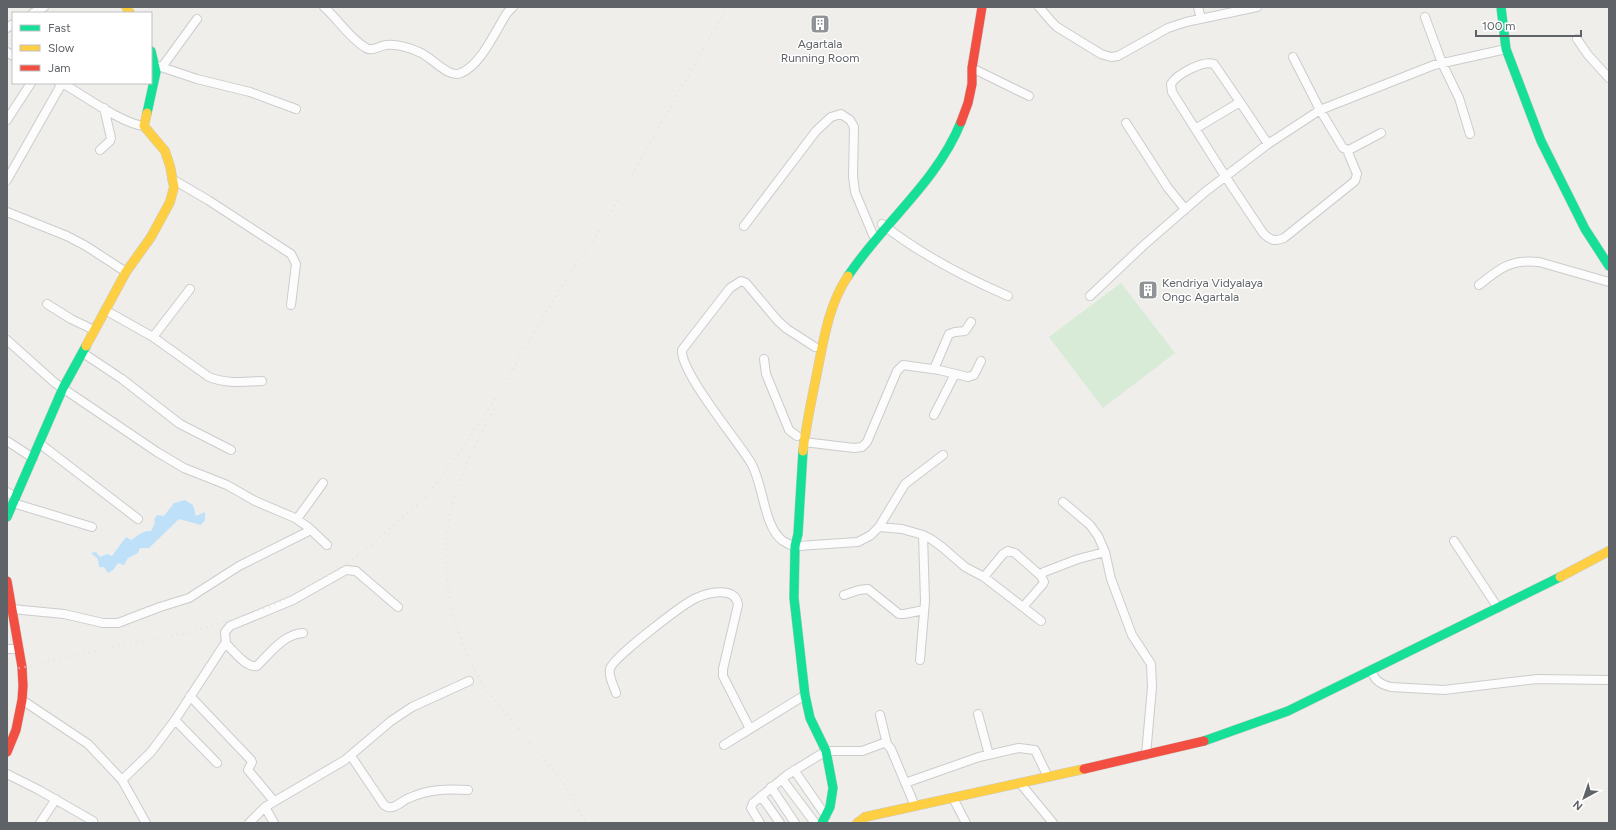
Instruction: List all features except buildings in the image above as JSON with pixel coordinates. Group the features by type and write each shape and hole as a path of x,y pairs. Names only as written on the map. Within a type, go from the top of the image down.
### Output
{"street":[{"path":"35,12 44,7"},
{"path":"324,7 335,16 350,34 368,49 387,45 420,52 447,71 454,74 459,74 474,64 507,13 513,7"},
{"path":"824,820 832,798 833,788 826,750 810,718 805,695 794,598 795,546 798,534 801,435 815,346 821,336 843,283 853,268 884,226 932,172 955,136 968,103 972,84 972,68 982,7"},
{"path":"1198,7 1201,18"},
{"path":"1044,9 1057,27 1100,54 1111,58 1118,56 1168,28 1201,18 1257,7"},
{"path":"1501,7 1506,49 1541,141 1585,229 1607,259"},
{"path":"1425,17 1442,63 1458,98 1470,134"},
{"path":"144,126 158,66 197,19"},
{"path":"1577,39 1588,55 1609,78"},
{"path":"1090,296 1144,245 1224,176 1268,144 1320,110 1426,68 1506,49"},
{"path":"152,53 158,66 250,92 296,109"},
{"path":"1268,144 1214,64 1210,63 1200,65 1177,76 1171,84 1170,88 1224,176 1263,233 1272,240 1278,241 1284,238 1355,181 1357,174 1347,150 1344,148 1320,110 1293,58"},
{"path":"972,68 1029,96"},
{"path":"7,120 30,84"},
{"path":"7,180 60,84 67,86 104,108 138,125 144,126 165,152 170,166 174,187 170,202 151,237 126,272 63,388 7,515"},
{"path":"1195,129 1240,102"},
{"path":"100,150 111,138 104,108"},
{"path":"744,226 816,131 831,117 841,114 850,120 854,127 853,176 855,192 873,235"},
{"path":"1126,123 1164,182 1185,209"},
{"path":"1347,150 1381,133"},
{"path":"172,179 208,200 291,254 296,264 291,305"},
{"path":"7,212 67,236 86,246 126,272"},
{"path":"801,435 821,336 838,280 847,266 873,235 884,226"},
{"path":"884,226 922,252 963,276 1008,296"},
{"path":"1479,285 1498,270 1518,261 1539,262 1609,282"},
{"path":"815,346 782,325 746,283 741,281 730,288 682,350 682,355 704,396 752,465 763,494 769,520 774,531 782,540 795,546 858,542 871,536 879,527 905,484 943,455"},
{"path":"152,337 190,290"},
{"path":"47,304 71,319 94,330"},
{"path":"105,310 152,337 209,377 218,381 227,382 262,381"},
{"path":"934,369 950,334 965,331 971,322"},
{"path":"7,340 47,377 145,445 178,465 218,481 255,501 297,519 327,545"},
{"path":"83,353 122,379 180,424 231,450"},
{"path":"764,359 766,374 789,430 801,435 854,448 862,447 867,442 900,367 907,364 968,377 974,376 981,361"},
{"path":"934,415 955,374"},
{"path":"7,441 33,458"},
{"path":"39,443 138,518"},
{"path":"297,519 322,483"},
{"path":"7,492 14,500 92,527"},
{"path":"1063,502 1090,525 1098,536 1105,552 1111,578 1132,634 1148,658 1152,670 1146,755"},
{"path":"12,609 64,614 103,623 118,623 189,598 239,566 307,532 308,527"},
{"path":"879,527 902,529 923,535 937,542 965,567 984,577 1041,621"},
{"path":"920,660 925,574 923,535"},
{"path":"1454,541 1498,608"},
{"path":"984,577 1003,554 1008,551 1015,554 1041,576 1044,582 1023,607"},
{"path":"857,823 865,817 1195,744 1288,711 1579,568 1609,551"},
{"path":"1041,576 1045,572 1069,562 1105,552"},
{"path":"303,633 296,633 286,638 255,667 247,663 226,644 225,632 230,626 293,600 346,570 356,571 398,607"},
{"path":"7,581 22,667 22,700 16,730 7,752"},
{"path":"844,595 858,590 868,589 899,614 924,610"},
{"path":"616,693 609,672 611,666 619,657 694,599 723,592 732,594 738,605 723,669 723,676 750,729"},
{"path":"122,780 152,752 175,720 223,646 226,644"},
{"path":"7,649 18,648"},
{"path":"1371,670 1378,682 1391,687 1444,690 1537,679 1609,680"},
{"path":"249,823 265,807 274,801 308,783 351,756 391,721 412,707 469,681"},
{"path":"724,745 805,695"},
{"path":"190,696 251,760 252,762 248,770 274,801"},
{"path":"22,700 88,744 122,780 146,823"},
{"path":"978,714 989,755"},
{"path":"880,715 887,744 892,748 915,806"},
{"path":"175,720 217,762"},
{"path":"760,823 754,813 752,805 794,770 826,750 862,750 887,744"},
{"path":"905,783 953,765 1019,748 1027,750 1033,749 1048,777"},
{"path":"351,756 387,808 393,807 407,799 433,790 468,790"},
{"path":"794,770 824,820"},
{"path":"7,774 93,820"},
{"path":"782,779 815,823"},
{"path":"1020,783 1053,823"},
{"path":"771,788 795,823"},
{"path":"761,796 780,823"},
{"path":"953,798 966,823"},
{"path":"40,823 56,799"},
{"path":"265,807 274,823"}],"green space":[{"path":"1121,283 1175,353 1103,408 1049,337"}],"water":[{"path":"185,500 193,505 196,516 205,512 205,520 201,525 179,519 149,548 140,548 138,553 128,558 124,565 118,563 113,570 108,573 104,567 99,567 98,559 91,553 96,552 100,557 107,554 112,556 126,537 131,540 143,532 151,531 157,515 164,516 174,503"}],"railway":[{"path":"7,671 130,643 189,633 270,607 340,569 363,552 426,497 458,455 499,393 567,277 603,226 727,7"},
{"path":"494,409 463,472 455,494 449,519 446,544 446,569 454,618 462,642 484,687 564,784 586,823"}],"traffic: fast":[{"path":"1501,7 1506,49 1541,141 1585,229 1609,266"},
{"path":"147,113 156,72 152,55"},
{"path":"848,276 938,164 951,144 961,122"},
{"path":"7,517 63,388 86,346"},
{"path":"803,451 798,534 795,546 794,598 805,695 810,718 826,751 833,788 830,807 822,823"},
{"path":"1204,741 1288,711 1560,577"}],"traffic: slow":[{"path":"126,7 129,12"},
{"path":"86,346 126,272 151,237 170,202 174,187 170,166 165,151 144,126 147,113"},
{"path":"803,451 810,405 827,325 841,287 848,276"},
{"path":"1560,577 1609,551"},
{"path":"857,823 865,817 1084,769"}],"traffic: jam":[{"path":"961,122 968,103 972,84 972,68 982,7"},
{"path":"7,581 22,667 23,686 22,700 16,730 7,752"},
{"path":"1084,769 1204,741"}],"place":[{"name":"Agartala Running Room","path":"820,24"},
{"name":"Kendriya Vidyalaya Ongc Agartala","path":"1148,290"}]}
